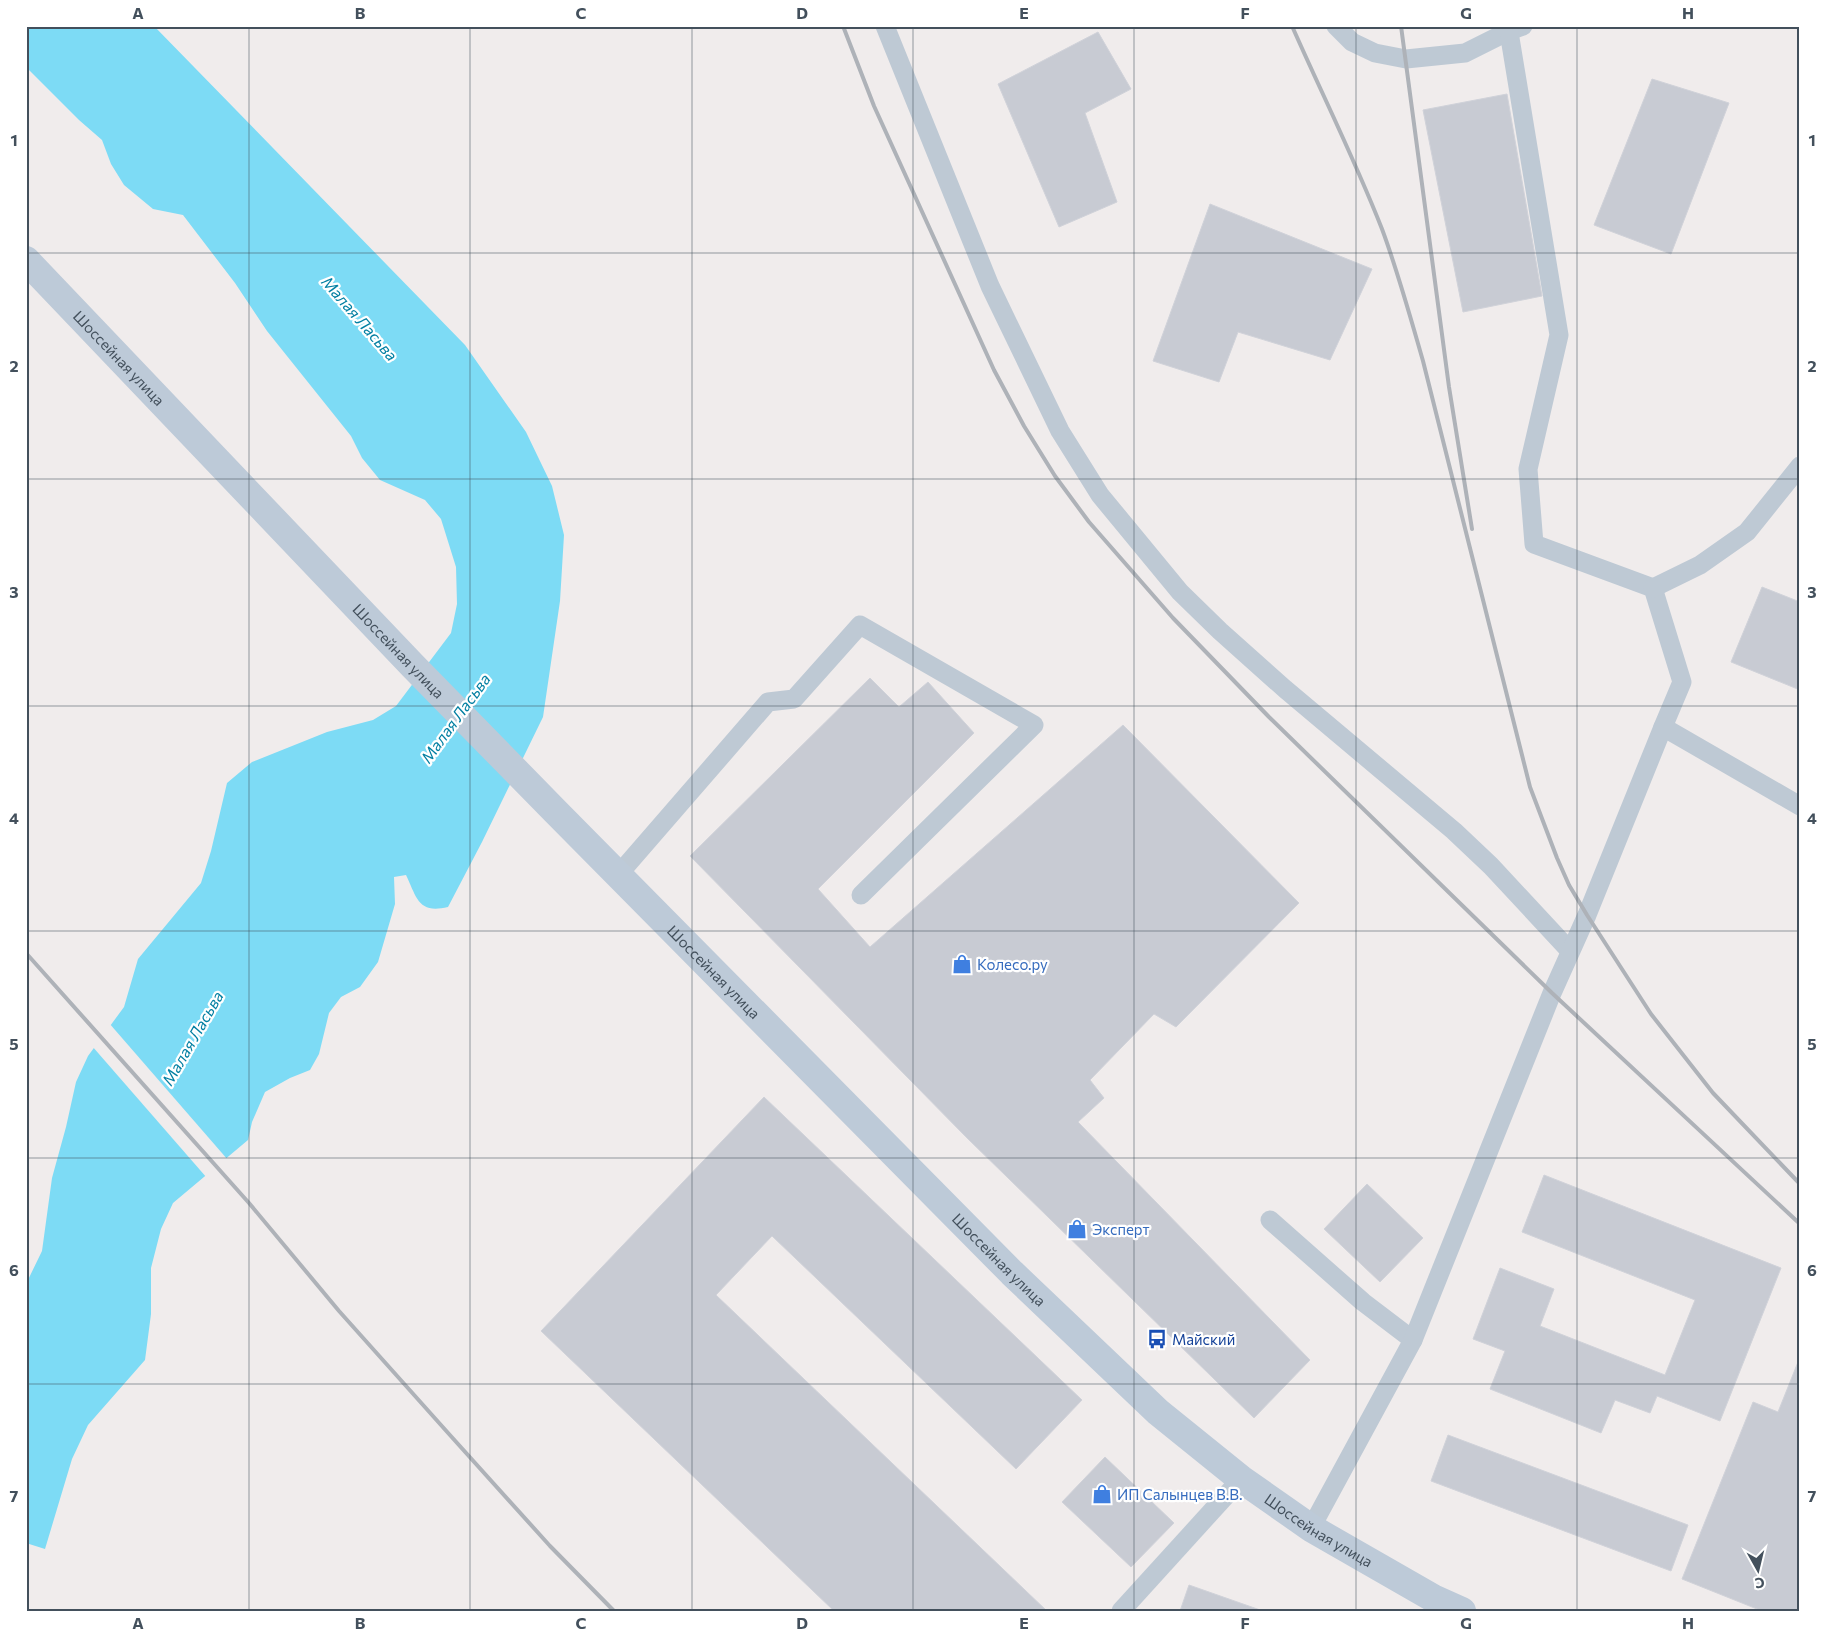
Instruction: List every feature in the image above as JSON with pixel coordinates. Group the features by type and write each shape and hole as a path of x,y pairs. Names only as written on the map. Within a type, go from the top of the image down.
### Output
{"main road":[{"name":"Шоссейная улица","path":"26,260 554,811 1012,1273 1158,1412 1241,1479 1311,1528 1433,1598 1462,1611"}],"lane":[{"path":"885,26 990,286 1060,431 1100,495 1180,592 1286,689 1454,831 1491,866 1570,950"},
{"path":"1336,26 1352,42 1375,53 1406,59 1466,53 1513,28 1559,335 1528,469 1534,544 1653,588 1700,565 1747,532 1800,466"},
{"path":"1311,1528 1413,1340 1570,950 1587,916 1682,682 1653,588"},
{"path":"618,875 768,702 794,699 860,625 1034,725 861,895"},
{"path":"1663,727 1800,806"},
{"path":"1270,1220 1363,1302 1413,1340"},
{"path":"1121,1611 1241,1479"}],"water":[{"name":"Малая Ласьва","path":"26,26 154,26 465,345 526,432 552,486 564,535 560,601 543,717 482,842 448,907 438,909 424,906 416,897 406,875 394,877 395,904 378,962 360,987 341,997 329,1013 319,1054 310,1070 290,1078 265,1092 252,1122 248,1140 173,1203 161,1229 151,1268 151,1314 145,1360 88,1425 72,1459 45,1549 26,1543 26,1284 42,1251 52,1178 76,1082 88,1056 124,1007 138,959 201,883 211,851 227,783 252,762 327,732 373,720 396,706 451,633 457,604 456,567 441,519 425,500 380,480 362,458 351,436 267,331 235,283 183,215 153,209 124,185 111,164 102,140 79,120 26,67"}],"pier":[{"path":"109,1023 228,1160 207,1178 92,1046"}],"building":[{"path":"1098,32 1131,89 1085,113 1117,202 1059,227 998,84"},
{"path":"1652,79 1729,103 1671,254 1594,225"},
{"path":"1507,94 1542,296 1463,312 1423,110"},
{"path":"1210,204 1372,269 1330,360 1238,332 1219,382 1153,361"},
{"path":"1762,587 1800,602 1800,690 1731,662"},
{"path":"870,678 899,707 928,682 974,733 818,889 870,947 1123,725 1299,903 1176,1027 1154,1014 1090,1080 1104,1098 1078,1122 1310,1360 1254,1418 967,1138 690,856"},
{"path":"764,1097 1082,1400 1016,1469 772,1236 716,1295 1047,1611 834,1611 541,1331"},
{"path":"1544,1175 1781,1268 1720,1421 1657,1396 1650,1413 1615,1400 1601,1433 1490,1389 1505,1351 1473,1339 1500,1268 1554,1289 1540,1326 1665,1375 1695,1300 1522,1232"},
{"path":"1367,1184 1423,1238 1380,1282 1324,1229"},
{"path":"1800,1357 1800,1611 1762,1611 1682,1579 1753,1402 1778,1412"},
{"path":"1448,1435 1688,1525 1671,1571 1431,1481"},
{"path":"1105,1457 1174,1523 1131,1567 1062,1502"},
{"path":"1189,1585 1263,1611 1180,1611"}],"railway":[{"path":"843,26 874,106 994,370 1024,426 1055,476 1089,522 1173,618 1269,717 1552,993 1800,1224"},
{"path":"1292,26 1372,203 1399,278 1423,361 1530,787 1557,858 1569,885 1587,915 1651,1014 1713,1093 1800,1184"},
{"path":"1401,26 1449,387 1472,529"},
{"path":"26,953 249,1203 339,1311 550,1546 614,1611"}],"place":[{"name":"Колесо.ру","path":"962,964"},
{"name":"Эксперт","path":"1077,1229"},
{"name":"Майский","path":"1157,1339"},
{"name":"ИП Салынцев В.В.","path":"1102,1494"}]}
